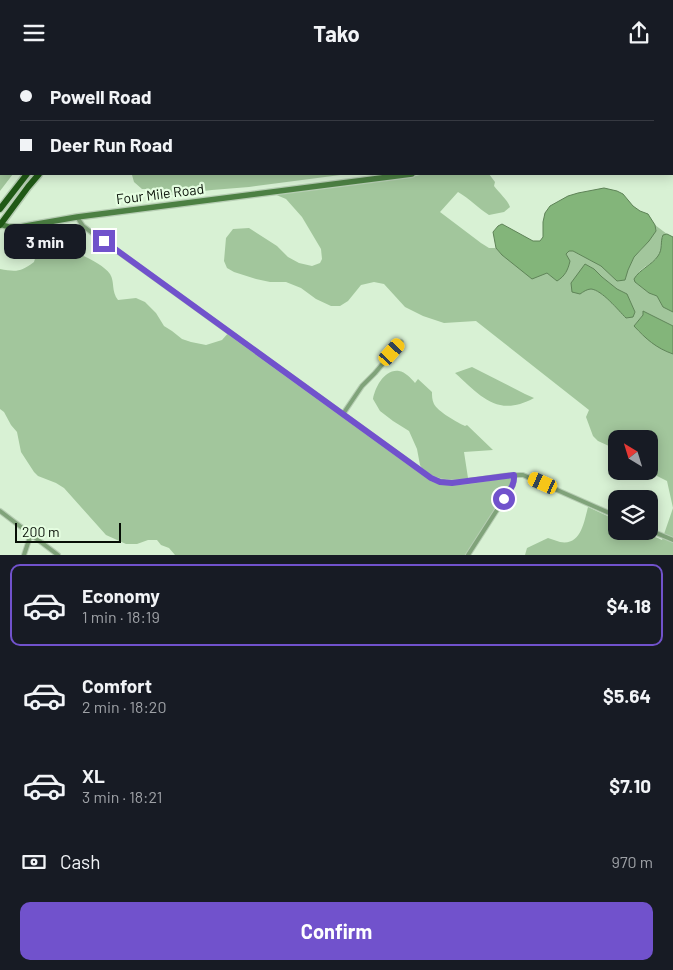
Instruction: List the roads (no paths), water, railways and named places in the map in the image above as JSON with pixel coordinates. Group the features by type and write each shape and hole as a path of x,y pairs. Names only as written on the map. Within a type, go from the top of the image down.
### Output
{"highway":[{"path":"0,209 26,175"},
{"path":"0,225 38,175"}],"main road":[{"name":"Four Mile Road","path":"0,225 20,227 77,217 404,175"}],"street":[{"path":"77,217 83,226 91,232 435,480 452,483 514,475 528,477 608,512"},
{"path":"342,414 362,386 401,342"},
{"path":"468,555 513,485 514,475"},
{"path":"0,511 58,555"},
{"path":"24,555 31,534"},
{"path":"658,534 673,540"}]}
